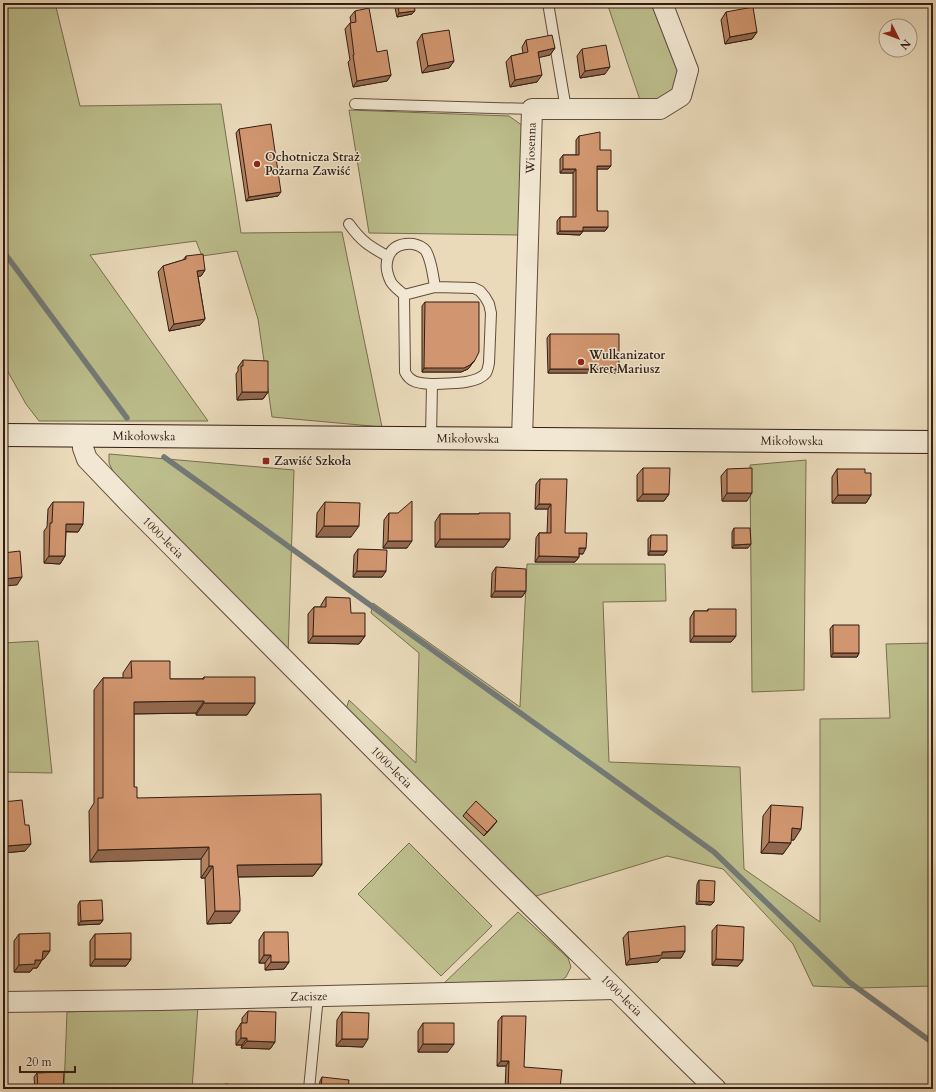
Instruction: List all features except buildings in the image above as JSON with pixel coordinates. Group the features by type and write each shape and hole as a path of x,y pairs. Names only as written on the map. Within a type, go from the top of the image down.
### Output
{"main road":[{"name":"Mikołowska","path":"3,435 933,442"}],"street":[{"name":"Wiosenna","path":"522,439 532,109 660,109 681,96 688,70 662,3"},
{"name":"1000-lecia","path":"82,436 83,448 87,459 106,479 502,878 716,1089"},
{"name":"Zacisze","path":"3,1002 615,989"}],"lane":[{"path":"548,3 566,109"},
{"path":"355,104 532,109"},
{"path":"349,224 359,238 370,247 387,256"},
{"path":"404,295 435,287 474,288 485,297 489,304 490,313 489,364 487,371 482,376 474,380 466,382 432,384 414,382 408,378 405,372 404,295 392,283 386,269 387,256 396,246 406,244 418,245 425,250 430,260 435,287"},
{"path":"431,438 432,384"},
{"path":"309,1089 318,996"}],"green space":[{"path":"3,3 55,3 80,106 221,104 241,233 342,232 382,427 272,417 258,319 237,251 202,256 196,241 90,255 208,421 39,421 26,404 3,363"},
{"path":"607,3 658,3 683,70 680,90 660,100 640,100"},
{"path":"349,110 509,116 523,126 519,235 369,233"},
{"path":"109,454 294,470 288,656 116,478 109,463"},
{"path":"806,460 804,690 752,692 750,465"},
{"path":"527,564 665,564 666,601 603,602 609,762 740,767 744,869 820,922 820,719 890,718 886,644 933,643 933,986 859,988 813,986 793,944 723,869 667,856 536,896 510,876 346,709 349,700 416,763 419,653 371,613 373,603 520,707"},
{"path":"38,641 52,773 3,772 3,643"},
{"path":"409,843 492,926 441,976 358,894"},
{"path":"518,912 568,958 571,967 566,977 555,985 441,986"},
{"path":"198,1006 192,1089 64,1089 67,1012"}],"waterway":[{"path":"3,251 127,418"},
{"path":"164,457 714,852 849,982 933,1043"}],"place":[{"name":"Ochotnicza Straż Pożarna Zawiść","path":"257,164"},
{"name":"Wulkanizator Kret Mariusz","path":"581,362"},
{"name":"Zawiść Szkoła","path":"266,461"}]}
